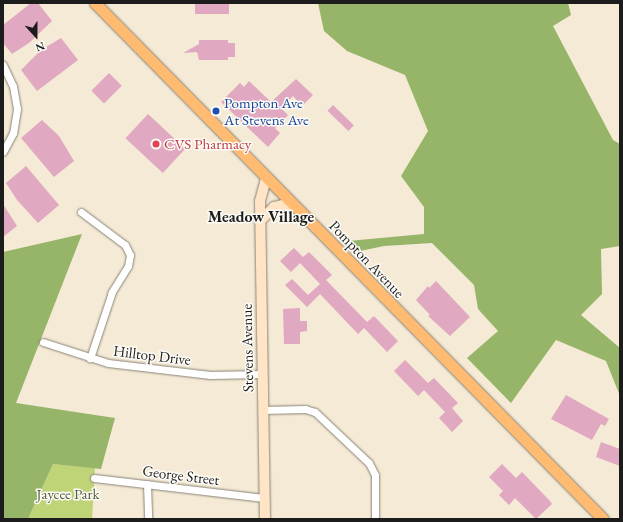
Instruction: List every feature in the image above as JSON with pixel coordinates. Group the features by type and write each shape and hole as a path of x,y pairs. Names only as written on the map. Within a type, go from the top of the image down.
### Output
{"main road":[{"name":"Pompton Avenue","path":"95,3 603,519"},
{"name":"Stevens Avenue","path":"264,519 260,201 266,178"},
{"path":"260,221 274,207 282,205 295,207"}],"street":[{"path":"3,65 13,86 17,109 13,133 3,152"},
{"path":"81,212 124,245 130,255 128,266 112,292 90,358"},
{"name":"Hilltop Drive","path":"42,342 90,358 210,375 262,374"},
{"path":"263,410 305,409 315,412 369,463 375,475 375,519"},
{"name":"George Street","path":"94,478 264,498"},
{"path":"147,484 148,519"}],"green space":[{"path":"318,3 568,3 571,15 553,26 613,140 620,144 620,246 601,249 602,294 581,315 620,348 620,396 606,361 556,340 511,403 467,358 498,331 478,309 474,285 432,243 384,246 360,251 348,241 424,234 424,207 401,176 428,131 405,75 347,51 324,31"},
{"path":"82,234 16,403 115,418 101,469 53,464 28,519 3,519 3,252"},
{"name":"Jaycee Park","path":"53,464 95,468 92,519 28,519"}],"building":[{"path":"31,3 38,3 52,21 29,43 12,54 3,43 3,25"},
{"path":"195,3 229,3 229,14 195,14"},
{"path":"61,38 78,60 37,91 21,70 41,50"},
{"path":"199,40 228,40 228,43 235,43 235,57 228,57 228,60 199,60 197,52 183,53 199,44"},
{"path":"109,73 122,86 104,103 91,91"},
{"path":"296,79 313,95 302,106 293,96 281,108 288,115 275,128 280,133 268,147 221,102 240,83 244,87 249,81 271,102"},
{"path":"333,105 354,125 348,131 327,111"},
{"name":"CVS Pharmacy","path":"148,114 185,149 163,173 125,138"},
{"path":"42,120 59,136 74,161 54,177 21,138"},
{"path":"26,166 59,205 38,223 17,200 6,183"},
{"path":"3,204 17,226 3,237"},
{"path":"294,248 303,257 309,252 332,275 326,280 367,322 374,316 398,341 387,352 364,328 358,334 320,294 307,307 285,285 292,279 308,295 320,284 300,263 291,272 280,261"},
{"path":"436,281 470,317 450,336 428,316 430,315 416,300 428,286 429,288"},
{"path":"300,308 300,321 307,321 307,331 300,332 300,344 284,344 283,309"},
{"path":"405,360 428,383 434,378 458,403 452,408 463,421 452,432 439,418 445,412 424,390 418,396 394,371"},
{"path":"566,395 609,419 605,426 601,424 592,440 551,419"},
{"path":"601,442 620,449 620,466 596,457"},
{"path":"502,464 516,478 522,472 552,504 536,519 515,498 509,505 499,495 503,491 489,477"}],"place":[{"name":"Pompton Ave At Stevens Ave","path":"216,111"},
{"name":"CVS Pharmacy","path":"156,144"}],"district":[{"name":"Meadow Village","path":"261,217"}]}
